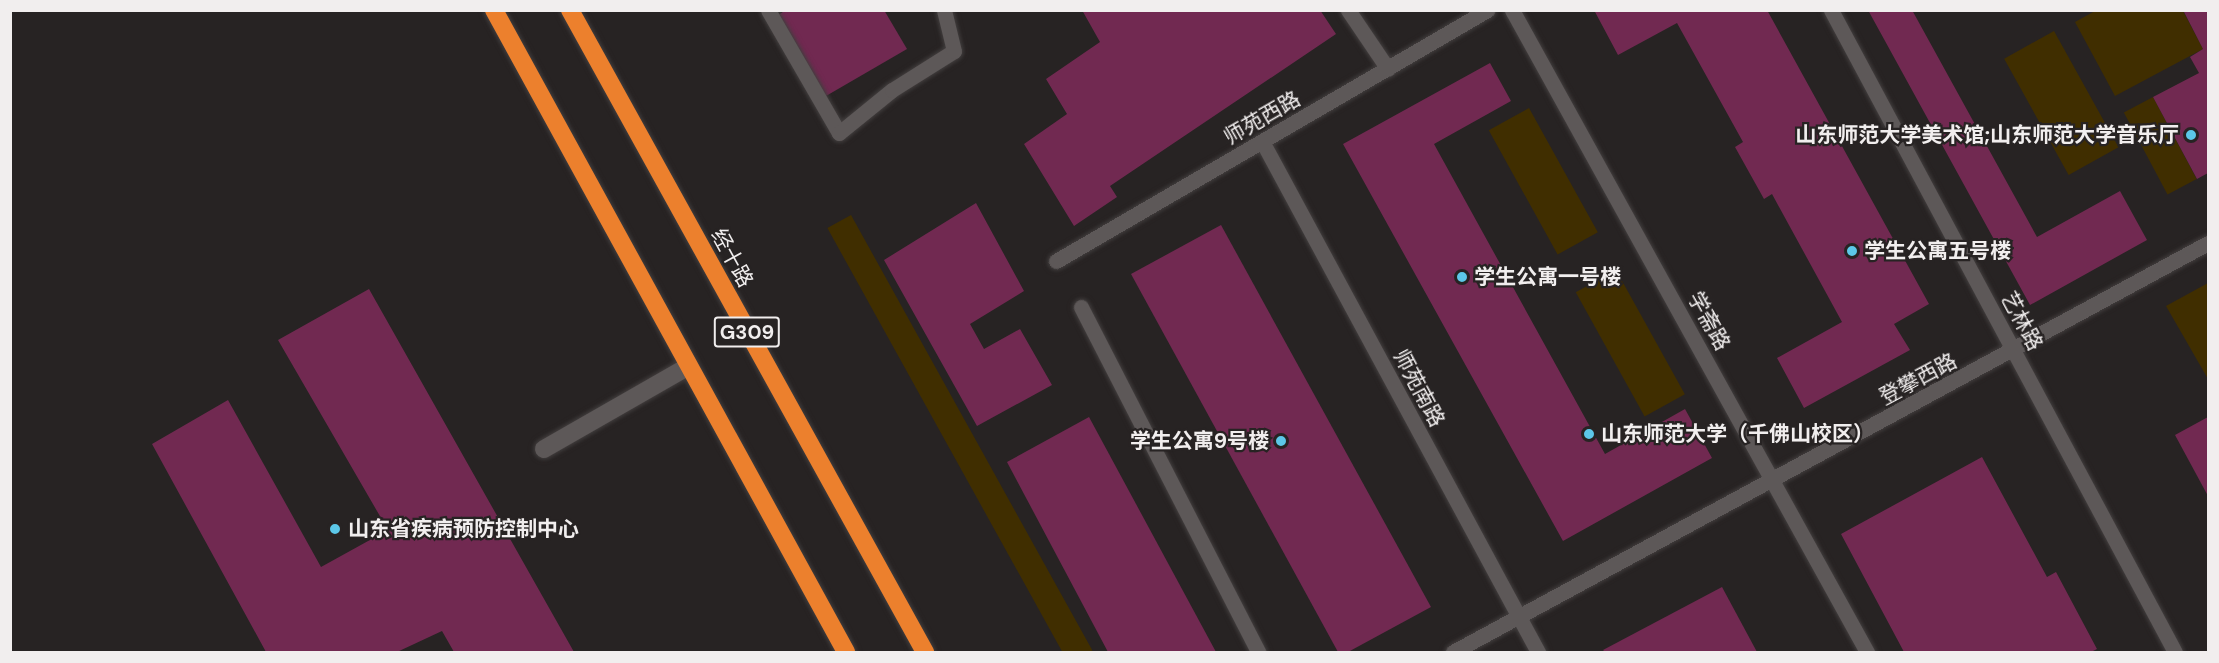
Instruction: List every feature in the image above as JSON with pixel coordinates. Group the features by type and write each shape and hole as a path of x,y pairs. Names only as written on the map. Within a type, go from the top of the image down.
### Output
{"highway":[{"name":"G309","path":"494,10 846,652"},
{"name":"经十路","path":"570,10 925,652"}],"street":[{"path":"544,449 689,366"}],"lane":[{"path":"768,10 839,133 892,90 954,51 944,10"},
{"path":"1348,10 1388,69"},
{"name":"师苑西路","path":"1056,261 1487,10"},
{"name":"学斋路","path":"1512,10 1774,480 1867,652"},
{"name":"艺林路","path":"1831,10 2175,652"},
{"name":"师苑南路","path":"1263,142 1538,652"},
{"name":"登攀西路","path":"1453,652 2014,351 2208,243"},
{"path":"1081,307 1258,652"}],"shaded area":[{"path":"2095,11 2183,11 2203,49 2115,96 2075,22"},
{"path":"2054,31 2118,147 2069,175 2004,59"},
{"path":"2153,97 2197,179 2168,195 2124,112"},
{"path":"1529,108 1598,232 1558,254 1489,130"},
{"path":"851,215 1092,651 1062,652 827,228"},
{"path":"1616,270 1685,394 1645,416 1576,292"},
{"path":"2208,283 2208,379 2166,306"}],"building":[{"path":"786,10 884,10 907,49 826,96 778,15"},
{"path":"1082,10 1320,10 1336,34 1110,186 1117,197 1074,226 1024,144 1067,114 1046,79 1100,42"},
{"name":"学生公寓五号楼","path":"1594,10 1767,10 1929,304 1894,324 1910,350 1804,408 1777,358 1842,322 1772,194 1764,199 1735,147 1743,142 1677,23 1618,55"},
{"path":"1868,10 1912,10 2037,237 2120,191 2147,240 2030,305"},
{"name":"山东师范大学美术馆;山东师范大学音乐厅","path":"2183,10 2208,10 2208,173 2197,179 2153,97 2199,73 2190,57 2203,49"},
{"name":"学生公寓一号楼","path":"1490,63 1511,101 1434,144 1605,454 1685,409 1712,458 1563,541 1343,144"},
{"path":"976,203 1024,291 970,324 984,349 1020,329 1052,385 977,426 884,260"},
{"name":"学生公寓9号楼","path":"1221,225 1431,607 1348,652 1338,652 1131,274"},
{"path":"369,289 574,652 454,652 442,631 397,652 266,652 152,444 228,400 321,567 388,530 278,340"},
{"path":"1089,417 1216,652 1108,652 1007,462"},
{"path":"2208,417 2208,496 2175,435"},
{"path":"1982,457 2047,577 2056,572 2097,649 2091,652 1904,652 1841,534"},
{"path":"1722,587 1757,652 1605,652 1603,650"}],"place":[{"name":"山东师范大学美术馆;山东师范大学音乐厅","path":"2191,135"},
{"name":"学生公寓五号楼","path":"1852,251"},
{"name":"学生公寓一号楼","path":"1462,277"},
{"name":"山东师范大学（千佛山校区）","path":"1589,434"},
{"name":"学生公寓9号楼","path":"1281,441"},
{"name":"山东省疾病预防控制中心","path":"335,529"}]}
